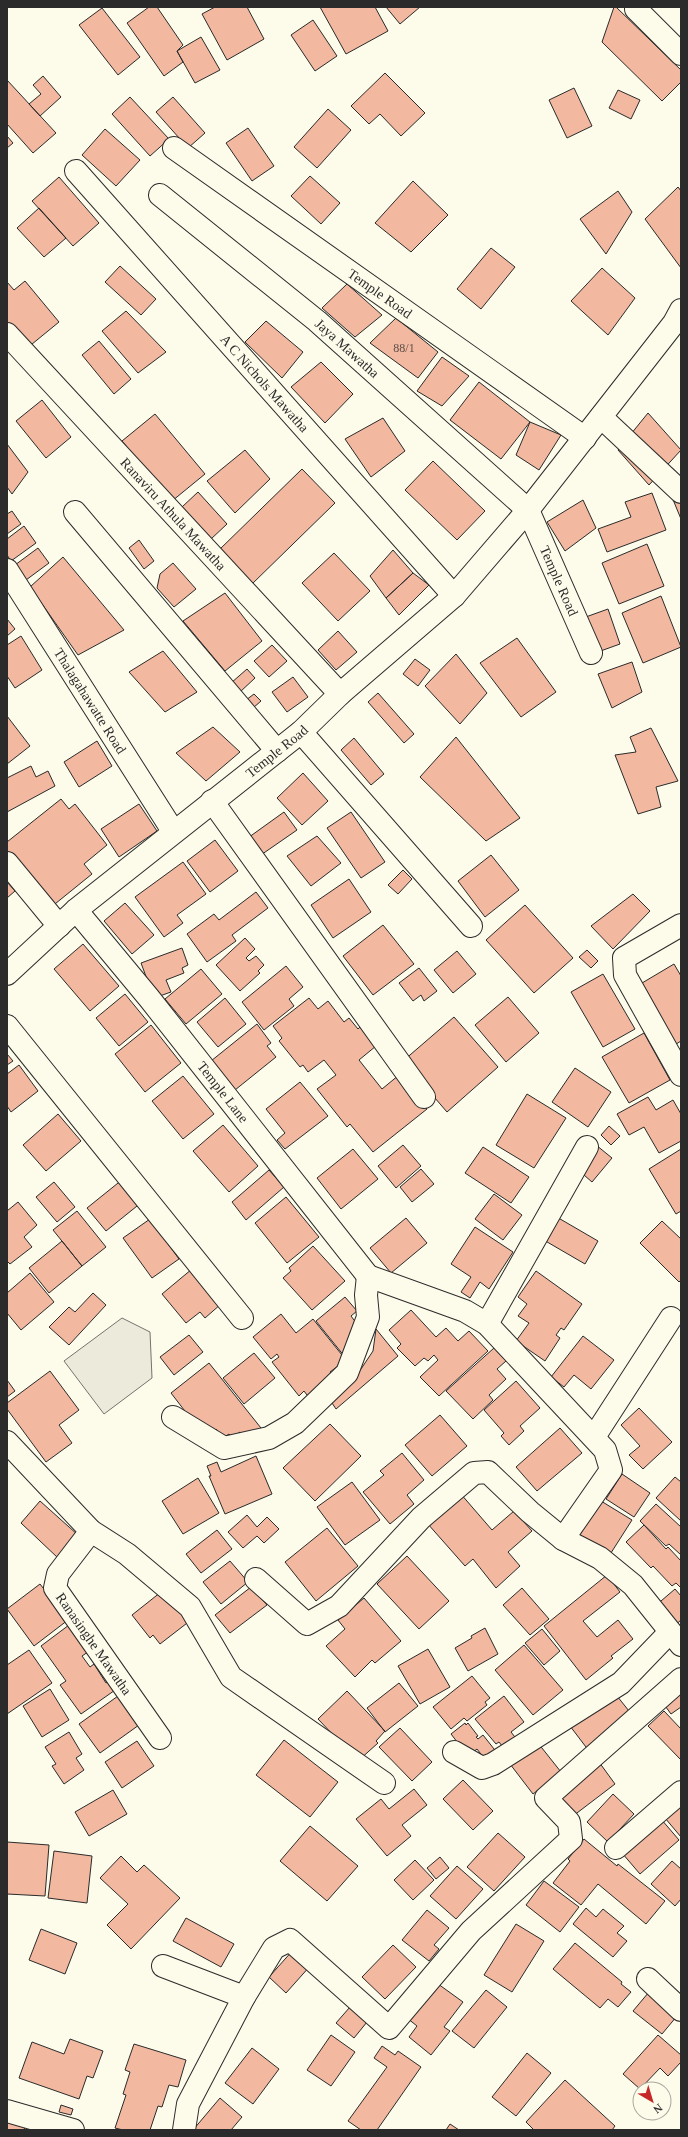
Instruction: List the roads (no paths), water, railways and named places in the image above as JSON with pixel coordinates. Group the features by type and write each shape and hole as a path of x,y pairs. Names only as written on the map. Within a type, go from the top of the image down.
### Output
{"street":[{"path":"636,9 681,54"},
{"name":"Temple Road","path":"174,148 585,438"},
{"name":"A C Nichols Mawatha","path":"76,171 454,596"},
{"name":"Jaya Mawatha","path":"160,195 317,321 528,510"},
{"name":"Temple Road","path":"7,974 76,910 301,732 340,694 454,596 528,510 674,323 681,310"},
{"name":"Ranaviru Athula Mawatha","path":"7,334 340,694"},
{"path":"601,417 681,492"},
{"name":"Temple Road","path":"528,510 591,652"},
{"path":"75,512 277,751"},
{"name":"Thalagahawatte Road","path":"7,570 174,831"},
{"path":"301,732 471,926"},
{"path":"212,802 424,1097"},
{"path":"7,863 59,926"},
{"name":"Temple Lane","path":"76,910 149,998 368,1276"},
{"path":"681,925 624,958 625,974 681,1075"},
{"path":"7,1026 242,1318"},
{"path":"487,1324 587,1147"},
{"path":"173,1417 224,1448 269,1438 295,1423 347,1373 368,1317 366,1296 368,1276 465,1311 487,1324 605,1450 611,1470 563,1538"},
{"path":"594,1437 671,1318"},
{"path":"7,1442 91,1531 128,1554 190,1607 231,1677 384,1783"},
{"path":"256,1579 307,1624 339,1606 420,1518 474,1473 488,1472 530,1512 563,1538 600,1558 634,1586 676,1639 621,1683 494,1764 482,1768 454,1752"},
{"name":"Ranasinghe Mawatha","path":"91,1531 58,1574 55,1588 160,1738"},
{"path":"184,2130 188,2104 244,1997 274,1948 290,1940 389,2028 470,1931 571,1839 569,1822 546,1798 681,1679"},
{"path":"616,1848 681,1792"},
{"path":"163,1966 244,1997"},
{"path":"648,1978 681,2010"},
{"path":"7,2111 73,2130"}]}
